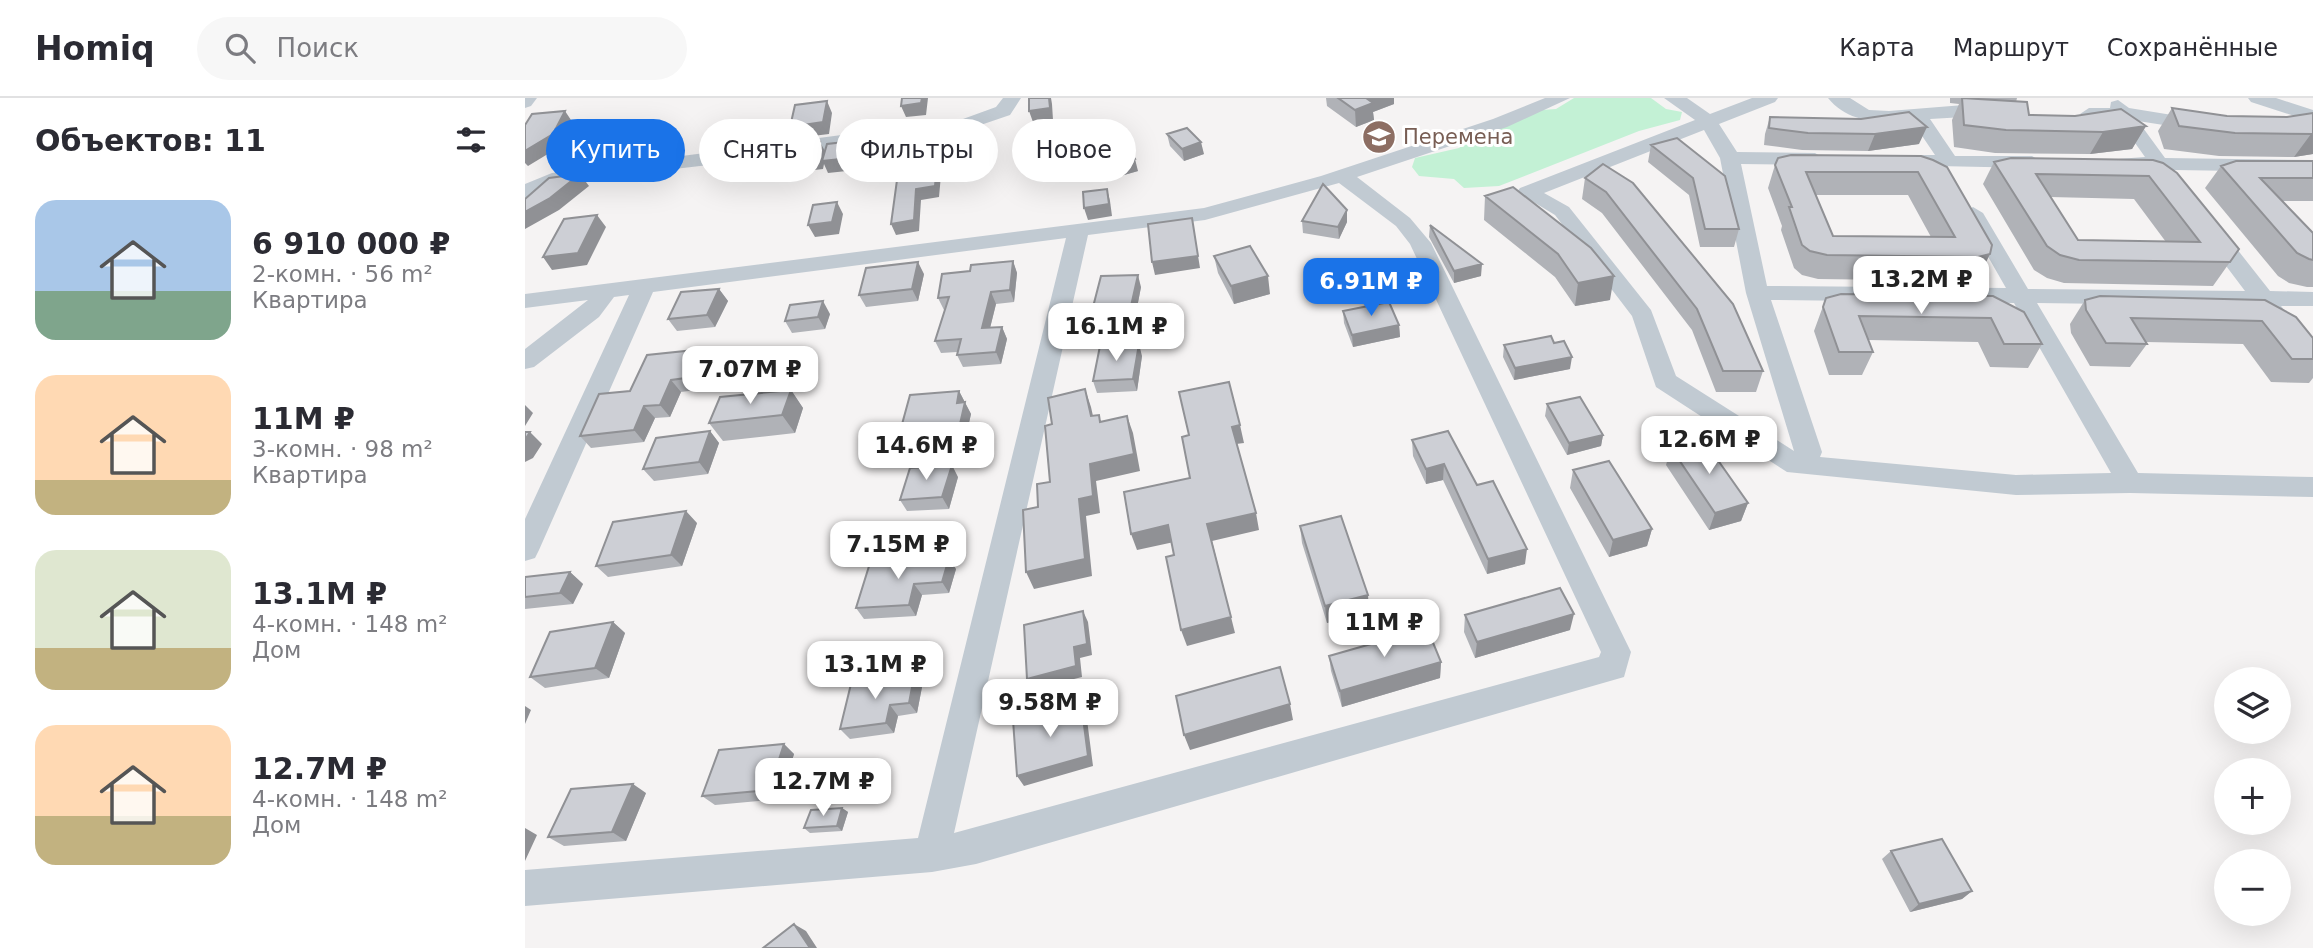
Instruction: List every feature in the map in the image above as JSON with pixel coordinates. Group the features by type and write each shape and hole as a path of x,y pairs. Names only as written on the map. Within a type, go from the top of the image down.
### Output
{"street":[{"path":"525,192 552,179 572,175 803,148 966,124 1003,111 1012,98"},
{"path":"525,301 1079,228 1205,214 1341,175 1500,123 1561,98"},
{"path":"1673,98 1706,120 1725,144 1730,158 1757,293 1809,452 1796,466"},
{"path":"1769,98 1706,120 1528,192 1562,211 1643,315 1665,381 1796,466 1904,472 2016,485 2130,483 2313,487"},
{"path":"1837,98 1864,115 1889,117 1964,111 2012,117"},
{"path":"2257,98 2313,116"},
{"path":"2068,116 2118,106 2216,125"},
{"path":"2118,106 2183,195"},
{"path":"1917,114 2130,483"},
{"path":"2278,127 2313,124"},
{"path":"1730,158 1836,160"},
{"path":"1876,160 2054,162"},
{"path":"2106,163 2313,166"},
{"path":"525,888 932,854 989,844 1613,667 1616,652 1420,243 1403,222 1341,175"},
{"path":"2199,216 2313,363"},
{"path":"932,854 1079,228"},
{"path":"525,550 645,285"},
{"path":"525,361 591,312 607,290"},
{"path":"1757,293 2313,299"}],"green space":[{"path":"1574,98 1651,98 1666,109 1682,112 1680,120 1639,131 1499,186 1464,188 1454,179 1419,176 1412,167 1415,158 1459,148 1477,133 1542,110 1556,109"}],"building":[{"path":"902,98 922,98 921,103 901,106"},
{"path":"1029,98 1049,98 1050,108 1029,111"},
{"path":"1338,98 1366,98 1373,103 1355,110"},
{"path":"1962,98 2027,102 2029,115 2075,116 2121,109 2146,126 2103,132 2006,130 1964,125"},
{"path":"827,101 823,122 822,119 792,119 795,105"},
{"path":"2172,108 2227,116 2287,117 2313,113 2313,134 2235,133 2179,126"},
{"path":"565,111 561,119 546,119 546,138 525,151 525,125 532,114"},
{"path":"1909,112 1927,127 1875,134 1808,133 1769,128 1770,117 1861,119"},
{"path":"1187,128 1201,142 1182,149 1167,134"},
{"path":"1677,138 1725,176 1739,229 1705,229 1693,178 1651,145"},
{"path":"836,143 836,160 822,161 827,144"},
{"path":"1791,155 1921,156 1933,160 1947,167 1992,245 1990,254 1978,257 1827,255 1810,251 1802,245 1789,207 1792,207 1775,165 1778,158","holes":["1806,172 1918,172 1955,237 1833,236"]},
{"path":"2011,158 2153,160 2163,163 2177,173 2239,249 2230,262 2079,260 2060,255 2047,246 1994,162","holes":["2036,174 2149,176 2200,242 2078,240"]},
{"path":"2236,161 2313,161 2313,178 2260,178 2313,233 2313,260 2297,253 2221,166"},
{"path":"1603,164 1633,183 1733,304 1763,371 1723,371 1697,309 1606,192 1585,178"},
{"path":"546,181 570,182 550,198 525,212 525,199"},
{"path":"897,182 935,182 935,186 916,189 914,220 891,224"},
{"path":"1323,184 1347,210 1338,227 1302,221"},
{"path":"1513,187 1591,248 1614,276 1578,283 1558,254 1485,196"},
{"path":"1107,189 1109,204 1084,208 1083,192"},
{"path":"837,202 832,222 808,225 813,205"},
{"path":"597,215 578,253 543,257 564,219"},
{"path":"1192,218 1198,256 1152,262 1148,224"},
{"path":"1430,225 1482,264 1454,271"},
{"path":"1250,246 1268,276 1231,286 1214,256"},
{"path":"1013,261 1010,290 991,292 982,328 1002,327 996,352 957,355 961,339 935,341 949,297 938,298 942,274 970,271 971,265"},
{"path":"918,262 912,289 859,295 866,268"},
{"path":"1138,275 1131,306 1093,307 1101,276"},
{"path":"719,289 707,315 668,319 681,292"},
{"path":"1841,294 1993,296 2024,312 2042,344 2004,344 1991,318 1859,316 1873,352 1839,352 1823,307 1826,298"},
{"path":"2100,296 2265,300 2296,317 2313,338 2313,359 2292,359 2262,321 2131,318 2147,344 2106,343 2086,310 2085,300"},
{"path":"823,301 818,317 785,321 790,305"},
{"path":"1389,302 1399,325 1352,335 1343,311"},
{"path":"1551,336 1554,343 1564,341 1572,357 1515,368 1504,345"},
{"path":"1139,344 1133,379 1093,381 1100,346"},
{"path":"695,350 690,360 701,359 693,377 671,380 660,405 644,406 634,430 580,436 599,394 630,391 647,355"},
{"path":"1229,382 1240,425 1232,427 1256,513 1207,524 1231,617 1181,630 1166,557 1174,555 1168,525 1131,534 1124,492 1190,478 1182,437 1189,435 1179,392"},
{"path":"1085,389 1091,416 1099,415 1100,422 1127,416 1134,454 1090,464 1093,496 1079,499 1085,559 1026,572 1023,510 1038,507 1037,484 1050,482 1045,426 1052,424 1048,398"},
{"path":"791,390 782,415 709,423 720,397"},
{"path":"959,391 957,403 965,402 960,424 952,424 949,435 898,439 910,395"},
{"path":"1580,397 1603,435 1569,443 1547,404"},
{"path":"710,431 699,462 643,469 656,438"},
{"path":"1448,431 1477,485 1493,481 1527,549 1488,559 1444,464 1426,469 1412,440"},
{"path":"1703,439 1748,503 1715,513 1671,448"},
{"path":"1609,461 1652,529 1613,540 1573,470"},
{"path":"952,465 942,497 900,500 910,468"},
{"path":"686,511 671,555 596,566 613,522"},
{"path":"1341,516 1368,595 1325,606 1300,526"},
{"path":"949,558 942,582 914,584 909,605 856,608 870,563"},
{"path":"570,572 560,593 525,597 525,577"},
{"path":"1560,588 1574,614 1477,642 1465,615"},
{"path":"1083,611 1087,644 1074,647 1076,666 1027,679 1024,625"},
{"path":"613,622 595,668 530,677 550,632"},
{"path":"1427,628 1441,662 1340,691 1329,656"},
{"path":"1280,667 1290,704 1184,735 1176,696"},
{"path":"914,677 909,703 890,705 886,723 840,729 851,684"},
{"path":"1081,702 1088,756 1017,776 1013,720"},
{"path":"784,744 769,790 702,796 719,750"},
{"path":"633,784 612,832 548,837 571,789"},
{"path":"842,808 837,826 804,828 811,810"},
{"path":"1942,839 1972,891 1919,904 1891,851"},
{"path":"794,924 810,948 763,948"}],"place":[{"name":"Перемена","path":"1379,137"}]}
